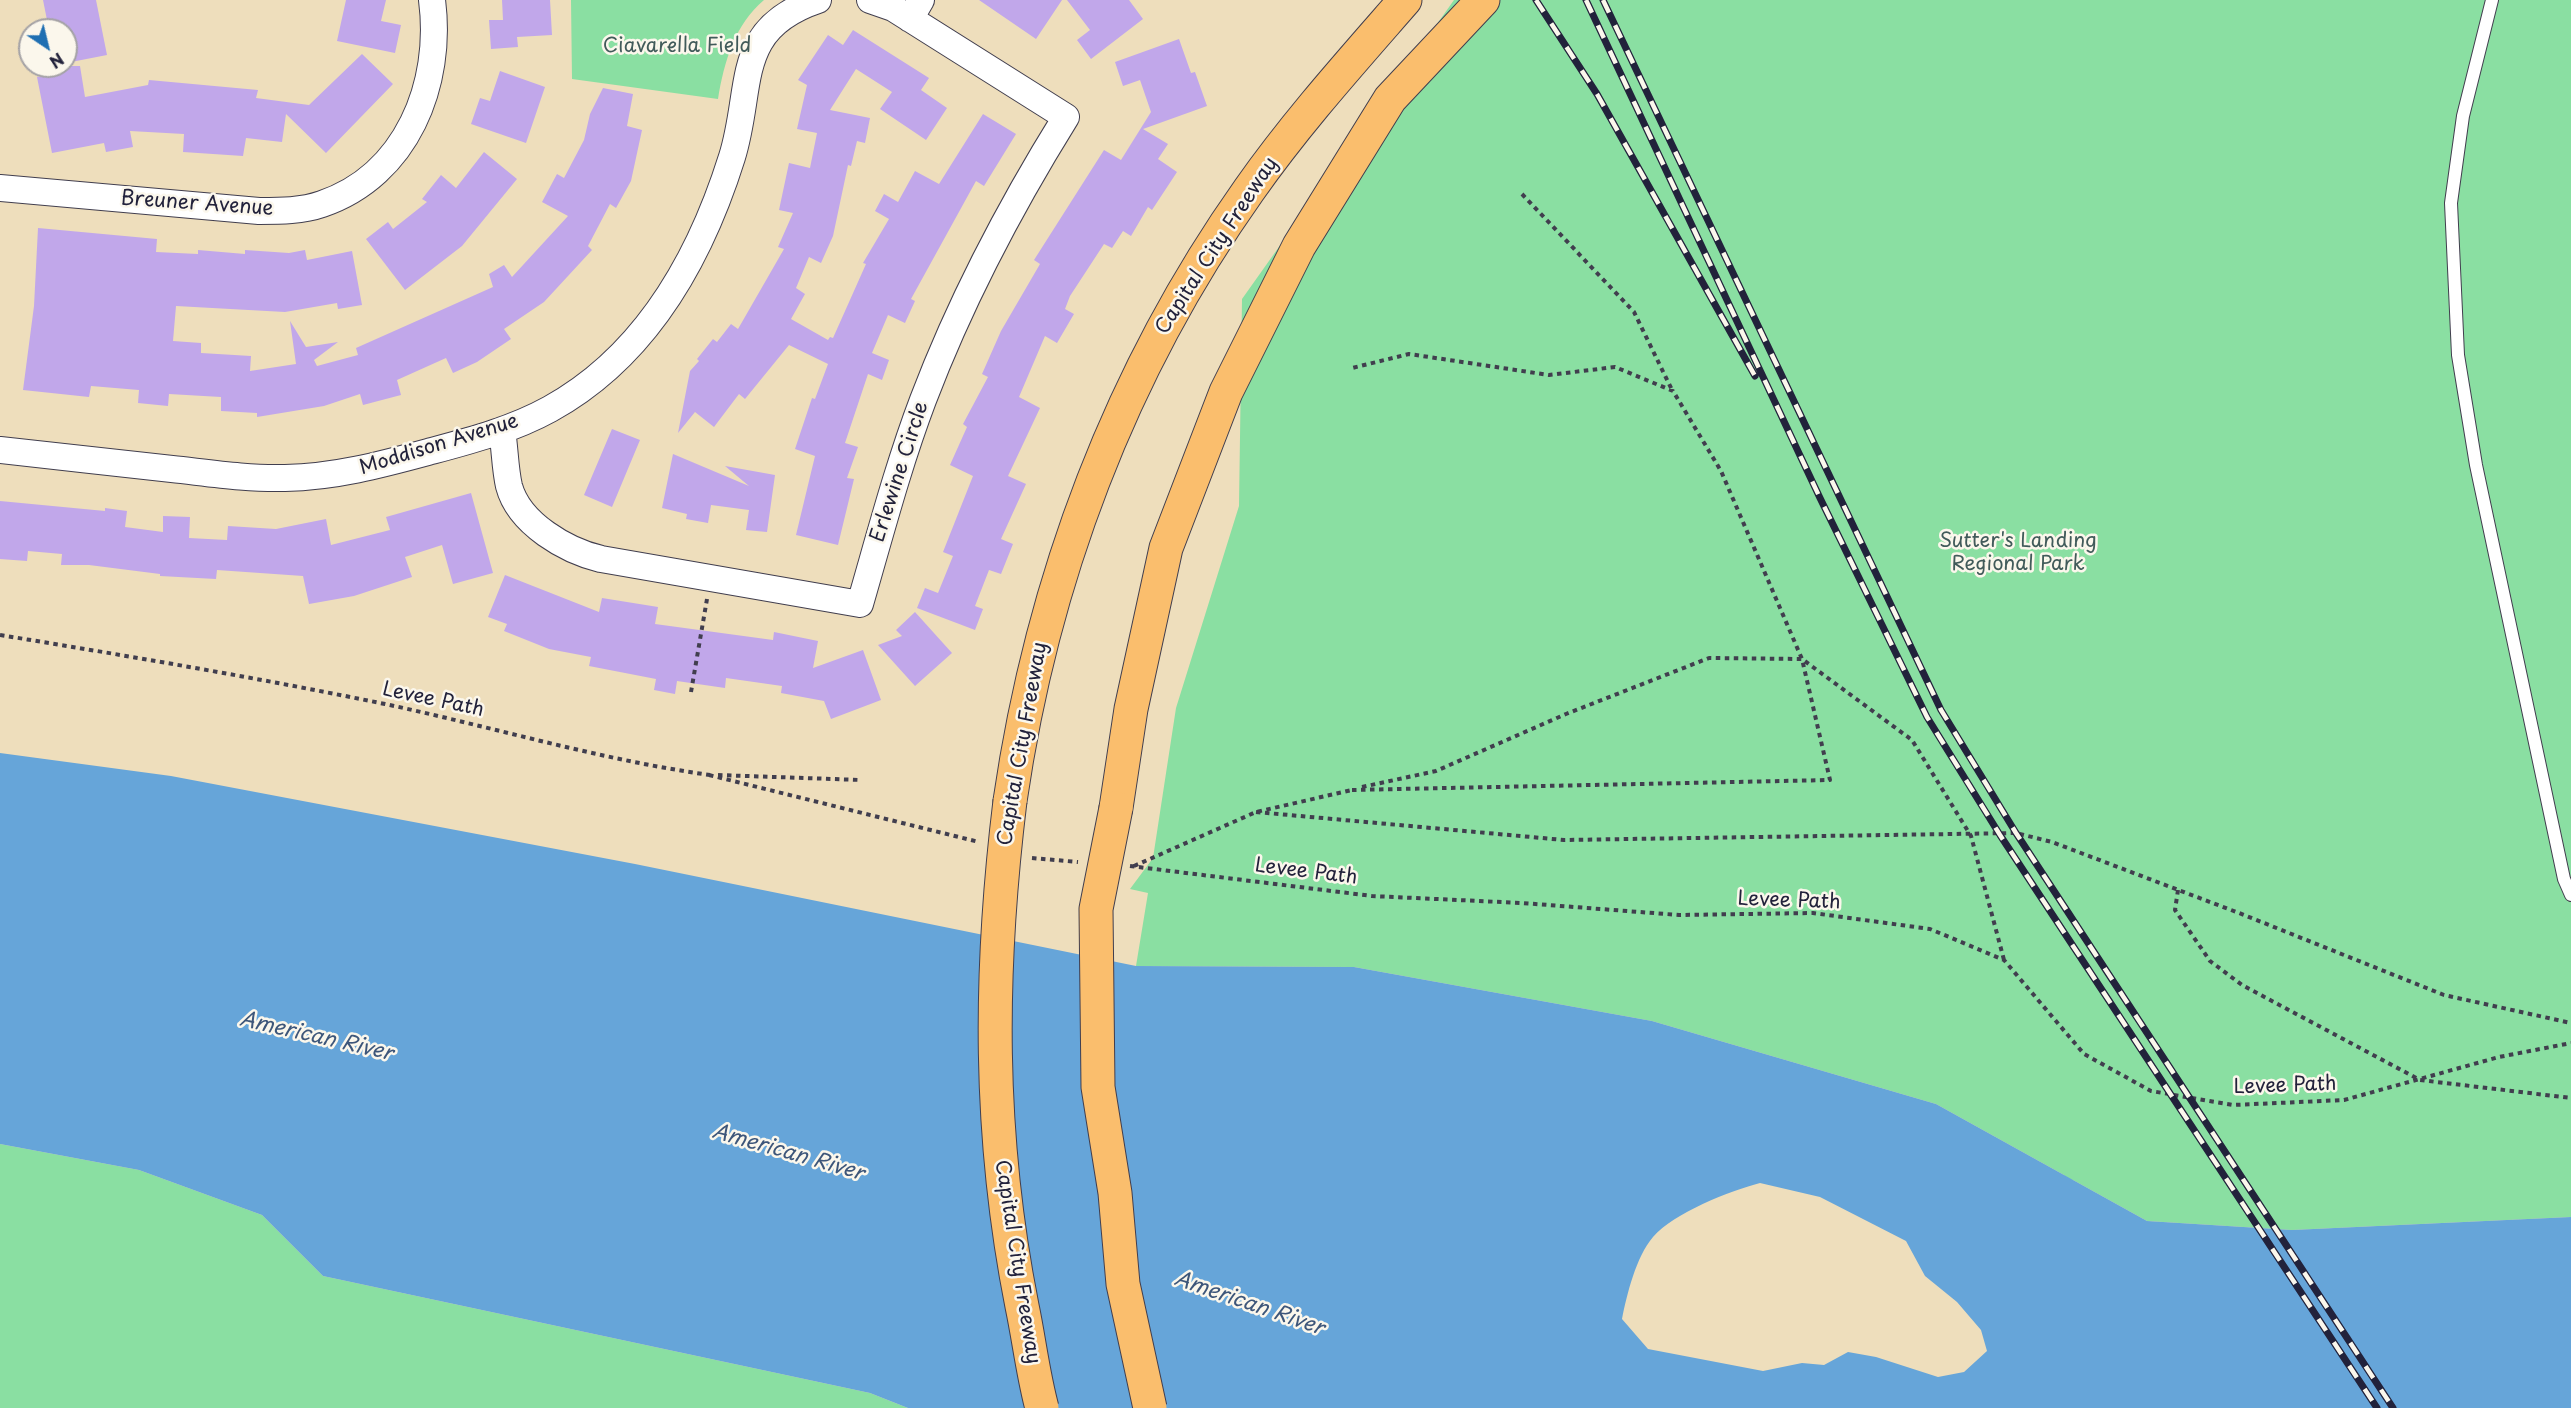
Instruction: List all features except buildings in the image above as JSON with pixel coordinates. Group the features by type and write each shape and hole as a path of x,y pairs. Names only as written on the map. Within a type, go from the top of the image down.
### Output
{"highway":[{"name":"Capital City Freeway","path":"1042,1408 1011,1250 997,1122 995,1043 998,917 1010,801 1029,687 1080,510 1153,346 1200,265 1249,190 1328,88 1405,0"},
{"path":"1150,1408 1123,1284 1115,1193 1098,1087 1096,909 1116,808 1131,710 1166,548 1226,392 1299,246 1390,99 1483,0"}],"street":[{"name":"Breuner Avenue","path":"0,188 259,211 292,211 324,204 367,181 391,158 410,131 424,99 432,61 432,0"},
{"name":"Moddison Avenue","path":"0,450 239,477 326,476 370,468 502,430 548,410 587,387 631,347 661,308 699,244 721,187 744,112 746,83 757,43 775,21 801,6 819,0"},
{"name":"Erlewine Circle","path":"502,430 510,488 528,517 554,540 569,549 601,559 860,604 894,482 923,399 957,316 995,236 1066,117 915,9 893,8 870,0"}],"lane":[{"path":"2492,0 2463,116 2451,203 2458,355 2476,465 2564,879 2571,895"}],"path":[{"path":"1352,790 1830,780 1802,659 1721,471 1673,391 1634,312 1522,194"},
{"path":"1352,368 1409,354 1549,375 1615,367 1673,391"},
{"path":"691,692 711,578"},
{"name":"Levee Path","path":"0,634 189,666 386,704 709,775 861,780"},
{"path":"1133,867 1256,812 1436,771 1566,714 1709,658 1802,659 1912,740 1971,836 2004,960"},
{"path":"709,775 989,845"},
{"path":"1256,812 1564,840 1971,836 2016,833 2052,842 2444,995 2571,1023"},
{"path":"1021,855 1088,863"},
{"name":"Levee Path","path":"1122,866 1372,896 1522,903 1679,915 1813,913 1930,929 2004,960 2084,1054 2151,1091 2233,1105 2344,1100 2499,1057 2571,1043"},
{"path":"2178,890 2175,910 2210,961 2242,985 2420,1080"},
{"name":"Levee Path","path":"2420,1080 2571,1098"}],"green space":[{"name":"Ciavarella Field","path":"571,0 764,0 745,20 738,32 724,71 718,99 572,79"},
{"name":"Sutter's Landing Regional Park","path":"1454,0 2571,0 2571,1217 2292,1230 2147,1221 2073,1180 2067,1179 2064,1175 1936,1104 1652,1021 1354,967 1136,966 1148,893 1130,889 1153,858 1176,708 1239,506 1242,299"},
{"path":"0,1144 139,1170 262,1215 323,1276 870,1393 908,1408 0,1408"}],"water":[{"name":"American River","path":"0,753 171,776 635,864 1136,966 1354,967 1652,1021 1936,1104 2147,1221 2292,1230 2571,1217 2571,1408 908,1408 870,1393 323,1276 262,1215 139,1170 0,1144","holes":["1760,1183 1820,1197 1906,1241 1925,1276 1957,1302 1981,1330 1987,1351 1964,1372 1938,1377 1876,1357 1848,1352 1824,1365 1802,1363 1763,1371 1648,1349 1622,1319 1637,1265 1647,1245 1662,1228 1688,1211 1733,1191"]}],"railway":[{"path":"1536,0 1597,94 1755,376"},
{"path":"1586,0 1820,498 1927,717 2000,835 2377,1408"},
{"path":"1603,0 1941,710 2016,833 2393,1408"}]}
